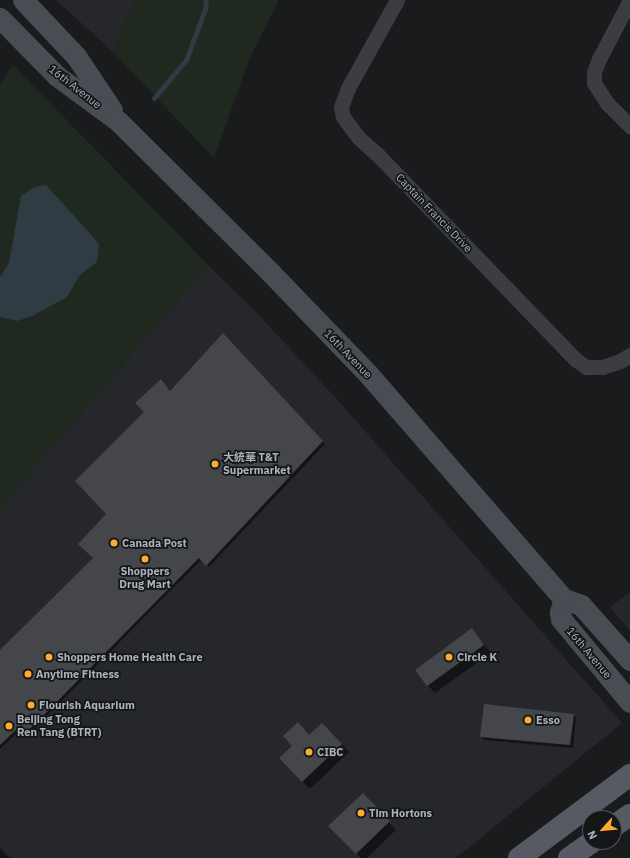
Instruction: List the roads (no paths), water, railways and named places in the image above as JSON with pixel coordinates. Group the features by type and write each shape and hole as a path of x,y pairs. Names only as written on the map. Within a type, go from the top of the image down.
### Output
{"main road":[{"name":"16th Avenue","path":"23,0 76,56 118,121"},
{"name":"16th Avenue","path":"0,18 57,76 118,121 370,375 564,599 581,605 630,660"},
{"name":"16th Avenue","path":"564,599 560,612 561,620 630,702"},
{"path":"519,858 630,775"},
{"path":"569,858 582,849"}],"street":[{"name":"Captain Francis Drive","path":"397,0 348,88 341,107 343,117 359,138 377,154 574,359 586,367 602,367 620,361 630,355"},
{"path":"630,0 599,59 594,72 594,83 607,103 630,126"}],"waterway":[{"path":"154,98 186,60 205,9 206,0"}],"place":[{"name":"大統華 T&T Supermarket","path":"215,464"},
{"name":"Canada Post","path":"114,543"},
{"name":"Shoppers Drug Mart","path":"145,559"},
{"name":"Shoppers Home Health Care","path":"49,657"},
{"name":"Circle K","path":"449,657"},
{"name":"Anytime Fitness","path":"28,674"},
{"name":"Flourish Aquarium","path":"31,705"},
{"name":"Esso","path":"528,720"},
{"name":"Beijing Tong Ren Tang (BTRT)","path":"9,726"},
{"name":"CIBC","path":"309,752"},
{"name":"Tim Hortons","path":"361,813"}]}
